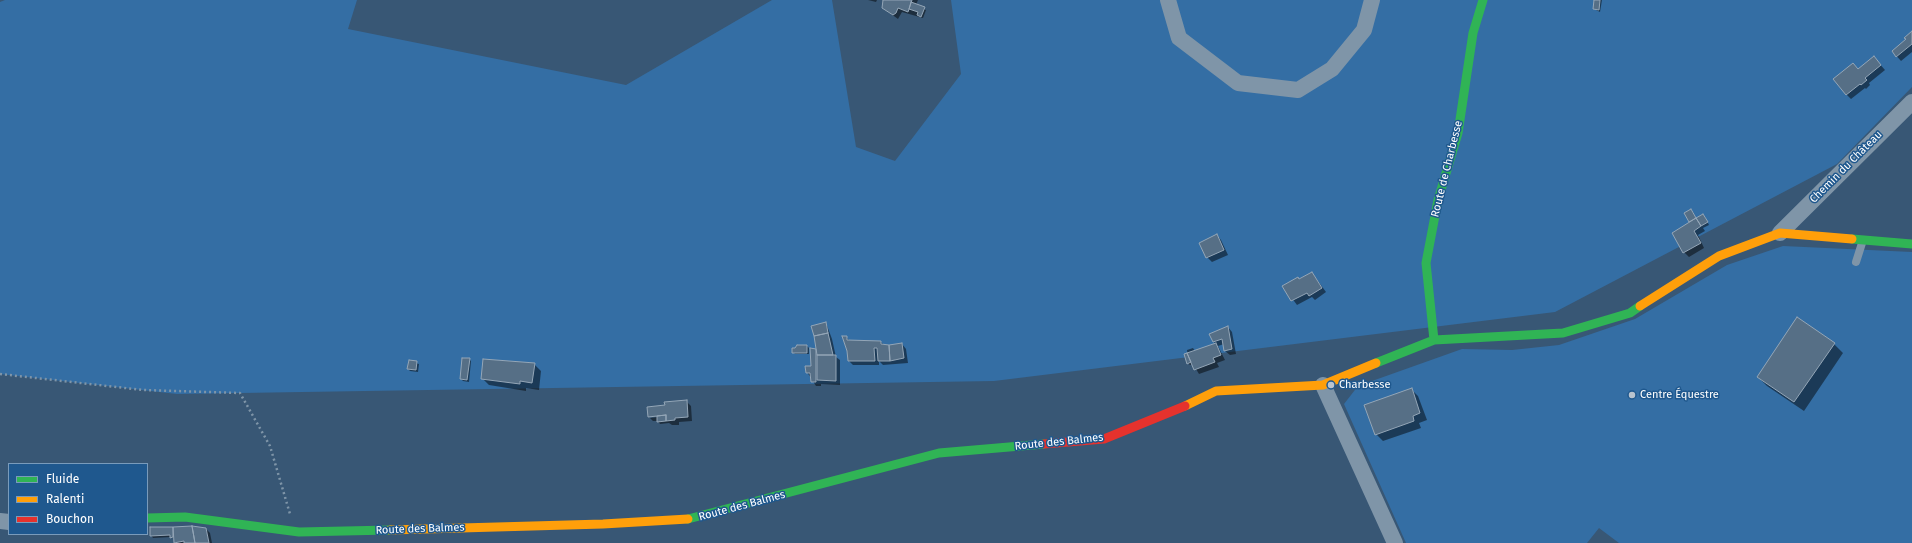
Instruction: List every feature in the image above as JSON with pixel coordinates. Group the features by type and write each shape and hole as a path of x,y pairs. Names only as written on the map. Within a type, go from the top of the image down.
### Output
{"street":[{"path":"1168,0 1179,38 1238,83 1298,90 1332,69 1360,36 1364,30 1372,0"},
{"name":"Route de Charbesse","path":"1434,340 1426,263 1438,200 1458,133 1473,33 1483,0"},
{"name":"Chemin du Château","path":"1780,233 1912,102"},
{"path":"1780,233 1912,244"},
{"name":"Route des Balmes","path":"148,518 185,517 296,532 603,524 694,519 939,453 1104,439 1176,410 1216,391 1323,385 1434,340 1563,333 1630,313 1719,256 1780,233"},
{"path":"1323,385 1395,543"}],"lane":[{"path":"1856,262 1863,239"}],"path":[{"path":"0,374 143,390 240,393 270,446 296,532"}],"shaded area":[{"path":"5,0 357,0 348,29 626,85 772,0 832,0 856,147 895,161 961,74 951,0 1912,0 1912,87 1837,164 1555,312 994,381 177,394 0,374 0,2"},
{"name":"Centre Équestre","path":"1783,246 1912,252 1912,543 1619,543 1599,528 1587,543 1406,543 1344,404 1358,386 1462,349 1512,350 1559,345 1635,319 1727,265"}],"building":[{"path":"883,0 912,0 908,12 898,8 896,13 893,15 882,8"},
{"path":"1594,0 1600,0 1599,10 1593,9"},
{"path":"911,2 925,7 921,17 917,15 918,12 909,9"},
{"path":"1912,31 1912,44 1896,57 1892,51 1906,39 1904,38"},
{"path":"1874,56 1881,65 1865,78 1867,80 1846,95 1833,79 1853,63 1858,69"},
{"path":"1691,209 1696,218 1689,222 1684,213"},
{"path":"1703,214 1708,222 1701,226 1696,218"},
{"path":"1696,218 1701,226 1694,231 1701,243 1683,253 1672,233"},
{"path":"1217,234 1224,250 1206,258 1199,243"},
{"path":"1312,272 1322,288 1309,296 1307,293 1291,301 1282,286 1298,277 1299,279"},
{"path":"1797,317 1835,343 1794,402 1757,377"},
{"path":"826,322 828,333 814,336 811,326"},
{"path":"1228,326 1232,349 1224,351 1222,339 1213,342 1209,334"},
{"path":"828,333 833,355 817,355 814,336"},
{"path":"842,336 847,336 847,340 881,341 881,344 889,345 890,361 878,361 877,348 874,348 875,361 848,361 847,351"},
{"path":"902,343 904,358 890,361 889,345"},
{"path":"1216,343 1221,355 1213,358 1215,362 1194,370 1187,353"},
{"path":"797,345 807,345 807,353 792,353 792,348 795,348"},
{"path":"810,348 816,349 816,382 811,382 810,373 806,373 805,366 811,366"},
{"path":"1187,353 1191,362 1187,364 1184,354"},
{"path":"817,355 836,355 836,381 817,380"},
{"path":"462,358 470,358 467,380 460,379"},
{"path":"483,359 535,363 532,383 520,381 520,384 481,379"},
{"path":"409,360 417,361 416,370 407,369"},
{"path":"1412,388 1420,413 1413,416 1414,421 1375,435 1364,405"},
{"path":"687,400 688,417 675,418 675,420 666,421 666,415 648,417 647,407 665,405 664,402"},
{"path":"666,415 666,421 657,422 657,416"},
{"path":"192,526 206,528 209,543 195,543"},
{"path":"192,526 195,543 184,543 184,541 174,543 173,527"},
{"path":"150,527 173,527 173,537 170,538 170,535 150,536"}],"traffic: fast":[{"path":"1434,340 1426,263 1438,200 1458,133 1473,33 1483,0"},
{"path":"1852,239 1912,244"},
{"path":"1376,363 1434,340 1563,333 1630,313 1640,306"},
{"path":"688,519 939,453 1044,444"},
{"path":"148,518 185,517 299,532 390,530"}],"traffic: slow":[{"path":"1640,306 1719,256 1780,233 1852,239"},
{"path":"1185,406 1216,391 1323,385 1376,363"},
{"path":"390,530 603,524 688,519"}],"traffic: jam":[{"path":"1044,444 1104,439 1185,406"}],"place":[{"name":"Charbesse","path":"1331,385"},
{"name":"Centre Équestre","path":"1632,395"}]}
